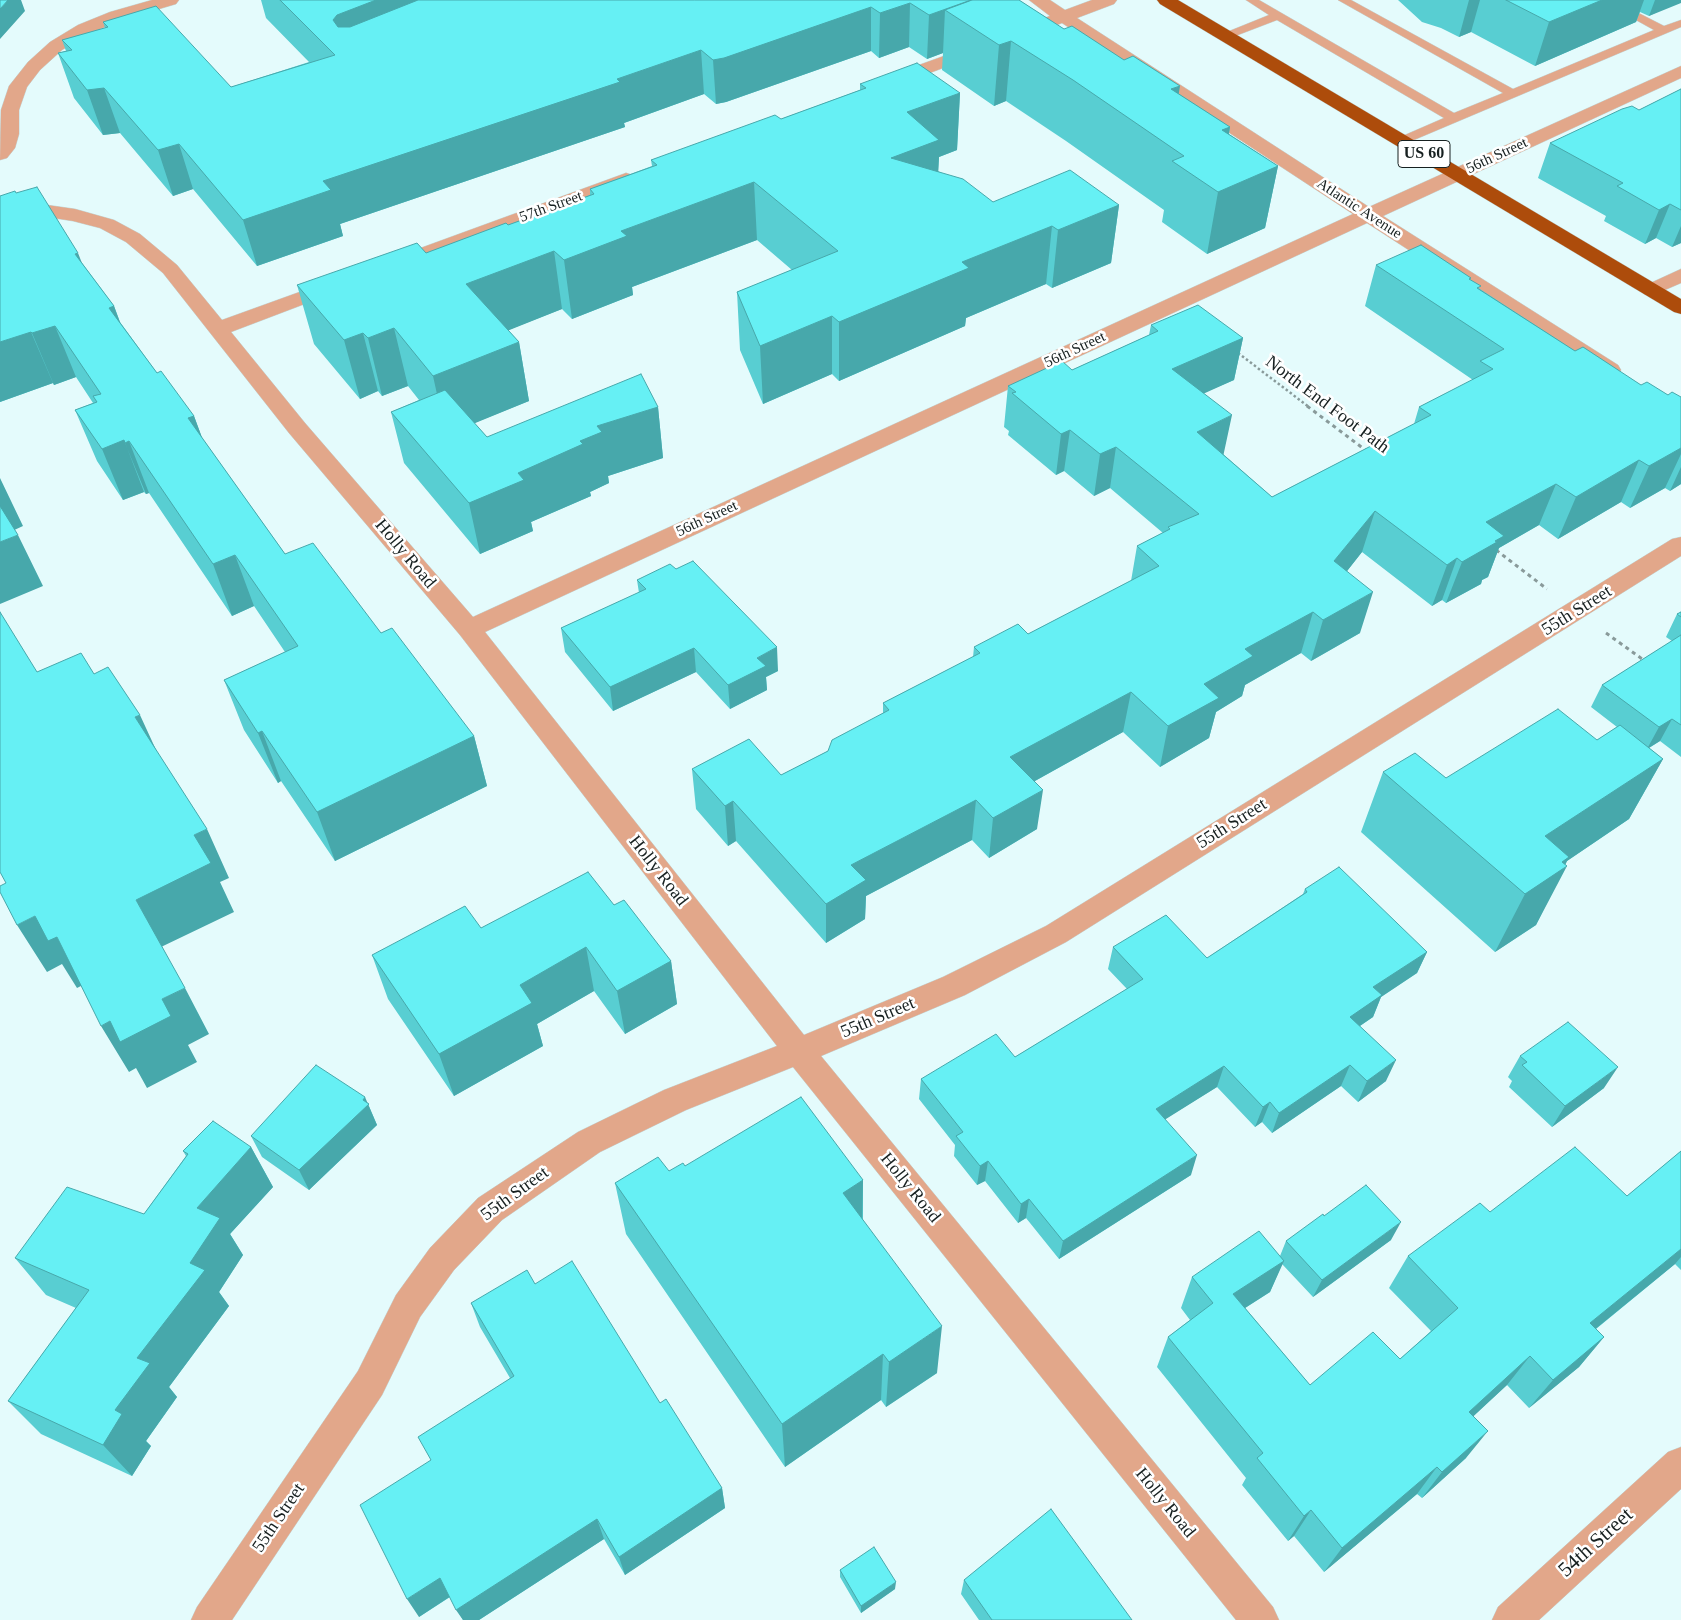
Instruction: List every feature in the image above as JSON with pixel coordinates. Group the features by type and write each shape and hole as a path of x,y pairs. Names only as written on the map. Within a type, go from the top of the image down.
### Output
{"highway":[{"name":"US 60","path":"1166,0 1681,308"}],"street":[{"path":"0,154 5,148 10,134 10,110 18,86 34,66 56,46 84,29 116,16 170,0"},
{"name":"Atlantic Avenue","path":"1038,0 1623,378"},
{"path":"875,87 1108,0"},
{"name":"56th Street","path":"469,629 1681,71"},
{"name":"57th Street","path":"376,271 644,172"},
{"name":"Holly Road","path":"0,214 18,211 47,211 75,215 116,228 133,238 170,270 297,428 469,629 799,1051 1260,1620"},
{"path":"1651,290 1681,275"},
{"path":"219,329 357,278"},
{"name":"55th Street","path":"210,1620 370,1383 408,1306 442,1259 490,1209 589,1142 675,1100 799,1051 954,986 1056,934 1315,772 1421,709 1681,545"},
{"name":"54th Street","path":"1511,1620 1681,1465"}],"lane":[{"path":"1251,0 1454,118"},
{"path":"1343,0 1512,94"},
{"path":"1605,0 1663,30"},
{"path":"1226,36 1278,16"},
{"path":"1402,141 1681,22"}],"path":[{"name":"North End Foot Path","path":"1237,352 1371,454"},
{"path":"1489,545 1649,664"}],"building":[{"path":"0,0 8,0 0,9"},
{"path":"280,0 376,0 337,15 333,20 338,27 350,27 418,0 971,0 929,15 910,3 880,13 871,7 724,58 713,60 701,50 617,79 620,82 323,181 331,190 243,220 179,144 158,150 104,88 87,90 58,53 72,50 62,40 108,27 103,22 156,6 231,87 335,55"},
{"path":"972,0 1019,0 1064,29 1072,26 1124,60 1133,56 1180,86 1171,89 1230,127 1222,130 1278,166 1218,192 1172,161 1184,156 1073,80 1011,41 999,45 945,10"},
{"path":"1506,0 1602,0 1549,22"},
{"path":"917,63 960,93 907,112 939,140 891,158 963,179 993,202 1070,170 1119,205 1058,230 1052,226 962,262 969,268 839,322 832,316 760,346 737,292 838,251 754,182 621,231 627,236 564,260 554,251 466,284 519,342 433,376 394,328 368,338 363,333 344,340 297,285 417,243 426,253 506,223 508,225 594,194 590,189 657,165 651,160 775,115 781,119 866,88 860,84"},
{"path":"1681,89 1681,210 1670,204 1659,210 1617,186 1623,183 1550,143 1622,109 1632,106 1639,110"},
{"path":"37,187 78,253 75,254 114,306 109,308 157,373 161,371 194,416 188,418 285,554 313,543 381,633 392,628 474,736 317,812 262,731 258,733 224,680 298,646 235,555 213,564 129,441 125,443 124,440 102,449 75,410 97,402 93,396 101,394 55,326 0,342 0,196"},
{"path":"1421,245 1481,286 1477,288 1575,351 1583,347 1641,385 1647,382 1668,395 1672,392 1681,397 1681,448 1649,466 1639,460 1576,497 1556,484 1486,522 1504,536 1462,562 1457,558 1447,565 1375,511 1334,561 1373,592 1323,620 1313,612 1245,649 1253,656 1204,684 1219,698 1168,726 1131,692 1010,757 1043,790 993,818 976,800 851,865 866,880 826,904 733,801 725,806 692,769 749,739 781,775 828,751 832,740 889,710 883,703 980,653 974,647 1018,624 1028,634 1159,566 1137,546 1170,529 1168,527 1199,514 1116,447 1100,454 1070,430 1061,434 1012,393 1016,392 1008,386 1062,361 1072,370 1158,331 1151,325 1198,305 1243,338 1172,369 1232,415 1197,432 1272,497 1431,415 1419,407 1493,369 1480,361 1504,349 1376,265"},
{"path":"641,374 658,407 597,426 602,432 580,441 583,444 518,473 524,480 469,503 391,412 445,390 487,437"},
{"path":"0,506 18,535 0,542"},
{"path":"693,561 777,647 757,658 766,666 728,685 694,648 610,687 561,628 646,589 637,580 670,564 676,569"},
{"path":"0,612 37,672 81,653 94,674 108,667 140,715 135,717 207,829 194,835 211,863 136,900 185,988 162,999 171,1016 120,1042 110,1021 101,1026 57,937 48,941 35,916 17,925 0,892 0,886 6,883 0,872"},
{"path":"1681,635 1681,725 1672,719 1659,727 1602,685"},
{"path":"1558,709 1597,740 1620,725 1663,759 1545,836 1569,857 1562,862 1567,866 1525,894 1383,772 1415,753 1446,778"},
{"path":"1339,867 1427,952 1373,987 1382,995 1350,1017 1396,1060 1367,1081 1350,1065 1279,1113 1270,1102 1263,1107 1224,1066 1156,1109 1197,1155 1063,1241 1029,1199 1021,1204 988,1161 980,1166 956,1136 963,1132 921,1079 996,1034 1015,1057 1143,979 1113,947 1166,915 1207,958 1307,892 1305,889"},
{"path":"588,872 614,905 624,900 671,961 617,991 586,947 520,985 532,1003 439,1054 372,955 465,906 481,928"},
{"path":"1568,1022 1618,1067 1565,1106 1522,1065 1527,1062 1520,1056"},
{"path":"316,1065 365,1097 363,1100 369,1104 299,1170 251,1136"},
{"path":"801,1097 863,1180 843,1193 942,1326 889,1362 883,1354 782,1424 615,1183 658,1157 669,1171 683,1163 685,1166"},
{"path":"213,1121 251,1147 197,1208 220,1218 190,1263 205,1270 137,1358 150,1363 115,1410 122,1414 103,1445 8,1401 89,1290 15,1258 67,1187 144,1214 188,1154 183,1151"},
{"path":"1575,1147 1627,1196 1681,1151 1681,1249 1590,1323 1604,1337 1553,1380 1530,1356 1469,1412 1488,1431 1442,1472 1437,1467 1342,1548 1311,1510 1304,1516 1257,1458 1263,1453 1168,1337 1213,1303 1192,1277 1259,1231 1284,1261 1233,1294 1310,1385 1373,1332 1400,1359 1458,1308 1408,1256 1480,1203 1490,1212"},
{"path":"1366,1185 1401,1222 1322,1280 1286,1241"},
{"path":"572,1261 660,1403 666,1399 722,1488 619,1557 597,1519 456,1610 440,1578 407,1599 360,1505 431,1460 418,1437 514,1376 471,1303 527,1270 535,1284"},
{"path":"1051,1509 1132,1620 992,1620 964,1580"},
{"path":"874,1547 896,1582 861,1606 840,1570"}]}
